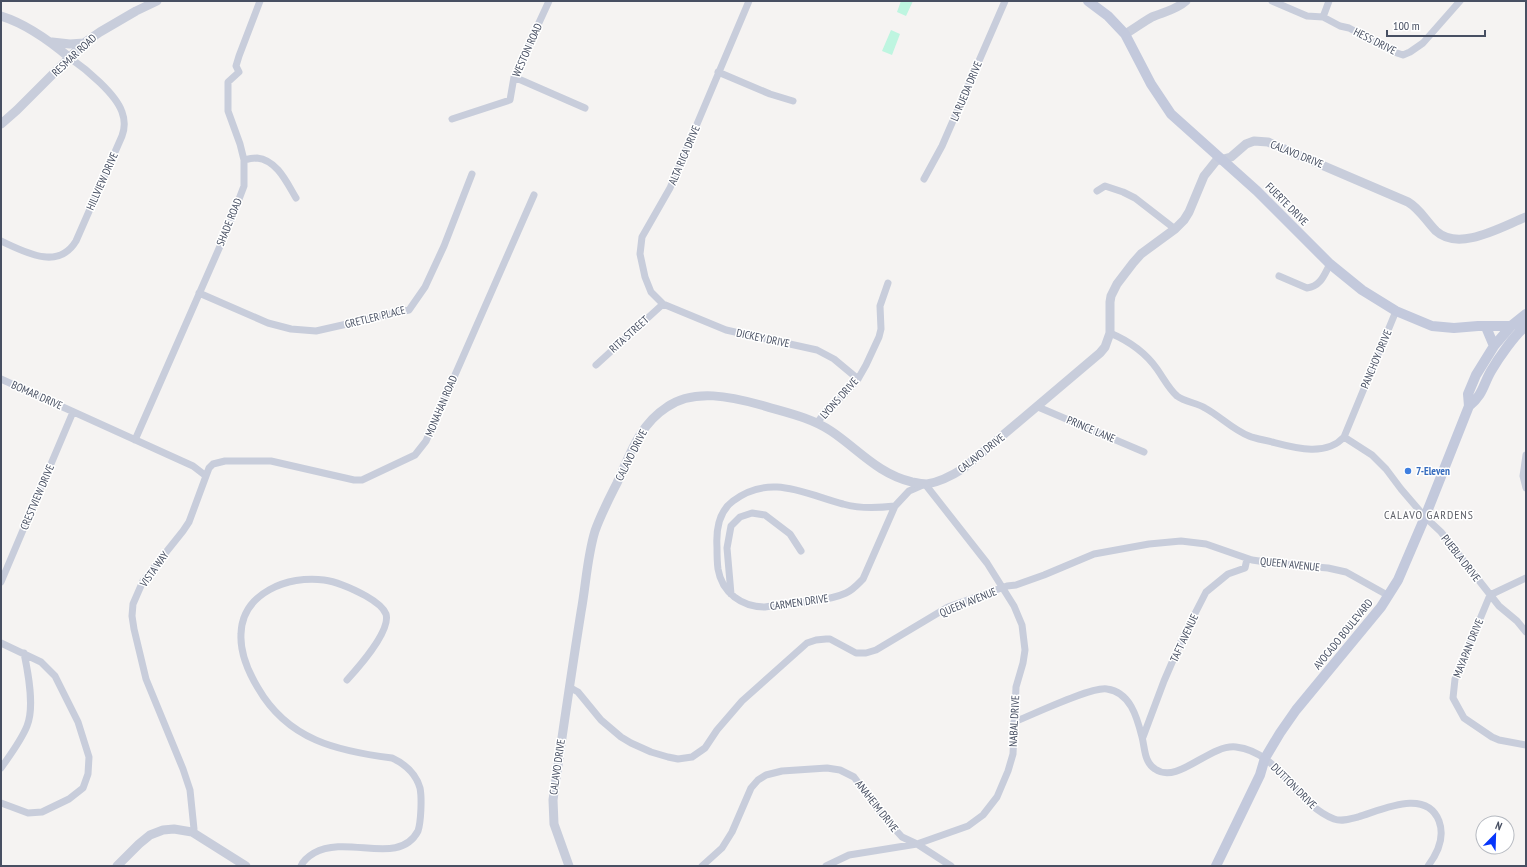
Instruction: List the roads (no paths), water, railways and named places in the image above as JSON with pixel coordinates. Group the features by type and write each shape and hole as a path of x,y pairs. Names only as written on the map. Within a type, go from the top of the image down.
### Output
{"main road":[{"name":"FUERTE DRIVE","path":"1088,1 1108,16 1125,34 1151,84 1166,108 1189,131 1223,159 1257,191 1330,264 1362,290 1396,311 1425,324 1454,328 1511,326"},
{"name":"AVOCADO BOULEVARD","path":"1216,866 1260,775 1266,758 1296,710 1389,596 1400,575 1425,517 1469,406 1468,394 1476,375 1494,346 1511,326 1526,314"},
{"path":"1486,327 1494,346"},
{"name":"AVOCADO BOULEVARD","path":"1469,406 1478,399 1491,371 1504,352 1525,328"}],"street":[{"name":"RESMAR ROAD","path":"1,124 84,43 136,11 157,1"},
{"name":"SHADE ROAD","path":"135,440 228,228 244,186 244,160 228,111 228,82 239,72 236,66 238,56 260,1"},
{"name":"WESTON ROAD","path":"452,119 510,100 514,77 549,1"},
{"name":"ALTA RICA DRIVE","path":"663,304 651,292 645,277 640,254 641,242 644,232 670,188 749,1"},
{"name":"LA RUEDA DRIVE","path":"924,179 942,146 1005,1"},
{"path":"1125,34 1151,18 1181,6 1186,1"},
{"name":"HESS DRIVE","path":"1272,1 1307,16 1323,17 1340,26 1349,28 1394,52 1403,55 1423,43 1460,1"},
{"path":"1323,17 1329,1"},
{"path":"1,16 12,19 51,42 70,58"},
{"path":"51,42 70,44 84,43"},
{"name":"HILLVIEW DRIVE","path":"1,241 46,258 59,256 70,249 76,241 122,136 124,118 118,102 96,79 70,58"},
{"path":"718,72 770,94 793,101"},
{"path":"514,77 585,108"},
{"name":"CALAVO DRIVE","path":"570,866 554,824 553,800 582,609 587,562 595,532 638,436 646,425 668,405 694,396 729,398 752,403 817,423 831,431 861,456 888,473 910,481 925,484 953,475 964,468 1038,407 1100,353 1105,347 1110,333 1110,302 1117,284 1141,254 1175,229 1184,220 1189,212 1204,176 1216,160 1231,156 1246,144 1254,141 1268,142 1408,202 1416,206 1437,231 1452,239 1467,239 1526,217"},
{"path":"244,160 257,158 270,163 279,171 296,198"},
{"name":"GRETLER PLACE","path":"199,293 268,323 278,326 316,331 409,310 425,287 434,268 472,174"},
{"path":"1097,191 1105,186 1129,195 1175,229"},
{"name":"MONAHAN ROAD","path":"206,476 209,468 213,464 225,462 271,461 354,480 362,480 415,455 426,441 534,195"},
{"path":"1279,276 1307,288 1311,288 1320,283 1330,264"},
{"name":"LYONS DRIVE","path":"817,423 830,406 846,393 858,379 866,366 879,337 880,306 888,283"},
{"name":"RITA STREET","path":"596,365 663,304"},
{"name":"DICKEY DRIVE","path":"663,304 726,330 817,350 834,359 858,379"},
{"name":"PANCHOY DRIVE","path":"1344,437 1396,311"},
{"name":"FUERTE DRIVE","path":"1511,326 1525,328"},
{"path":"1110,333 1128,341 1138,349 1156,368 1168,386 1178,397 1198,404 1249,436 1299,449 1318,449 1338,444 1344,437"},
{"name":"BOMAR DRIVE","path":"1,379 73,412"},
{"name":"PRINCE LANE","path":"1038,407 1144,452"},
{"path":"73,412 193,466 206,476"},
{"name":"CRESTVIEW DRIVE","path":"1,582 73,412"},
{"name":"PUEBLA DRIVE","path":"1344,437 1380,462 1425,517 1445,537 1490,595 1526,632"},
{"path":"1526,455 1523,476 1526,488"},
{"name":"VISTA WAY","path":"192,832 194,829 190,790 183,769 146,679 132,616 133,604 144,581 189,522 206,476"},
{"name":"CARMEN DRIVE","path":"895,506 881,508 857,507 793,489 775,486 756,488 730,503 721,516 716,530 718,569 723,584 737,599 757,607 836,597 848,592 863,579 895,506 909,491 925,484"},
{"name":"NABAL DRIVE","path":"826,866 849,856 917,844 968,826 988,810 1001,789 1013,754 1016,686 1023,663 1025,650 1022,624 1014,606 987,563 925,484"},
{"path":"731,594 727,548 732,526 740,516 752,513 765,516 790,534 801,551"},
{"name":"QUEEN AVENUE","path":"569,687 578,692 601,720 621,737 668,757 692,757 705,748 717,730 742,701 807,643 816,640 830,639 856,653 866,653 876,650 948,607 1003,587 1016,585 1044,575 1094,554 1149,544 1181,541 1198,542 1247,559 1280,564 1328,568 1346,572 1389,596"},
{"name":"TAFT AVENUE","path":"1143,737 1164,681 1183,637 1206,592 1228,574 1245,568 1247,559"},
{"path":"1490,595 1526,578"},
{"path":"301,866 310,856 329,848 342,848 391,856 399,853 411,843 417,834 420,823 421,792 418,782 412,773 398,760 351,752 318,741 298,730 272,707 253,679 242,646 242,622 250,606 260,596 277,586 293,581 309,579 325,580 340,584 375,601 383,609 386,615 386,623 365,661 347,680"},
{"name":"MAYAPAN DRIVE","path":"1490,595 1455,679 1453,698 1464,718 1492,737 1499,740 1526,745"},
{"path":"1,643 41,662 55,676 78,722 89,758 88,774 83,788 69,799 42,812 28,813 1,803"},
{"path":"1,768 30,718 30,677 24,653"},
{"name":"DUTTON DRIVE","path":"1014,722 1096,689 1107,688 1117,692 1128,701 1133,709 1143,737 1144,748 1150,764 1156,770 1164,773 1176,772 1214,751 1224,748 1241,748 1266,758 1312,805 1325,815 1336,820 1348,819 1409,803 1420,804 1429,809 1436,816 1441,831 1438,850 1428,866"},
{"name":"ANAHEIM DRIVE","path":"702,866 722,848 732,832 748,793 754,784 766,775 782,771 827,768 850,773 858,781 891,826 906,840 917,844 951,866"},
{"path":"117,866 144,839 156,832 174,829 192,832 246,866"}],"place":[{"name":"7-Eleven","path":"1408,471"}],"district":[{"name":"CALAVO GARDENS","path":"1429,515"}]}
